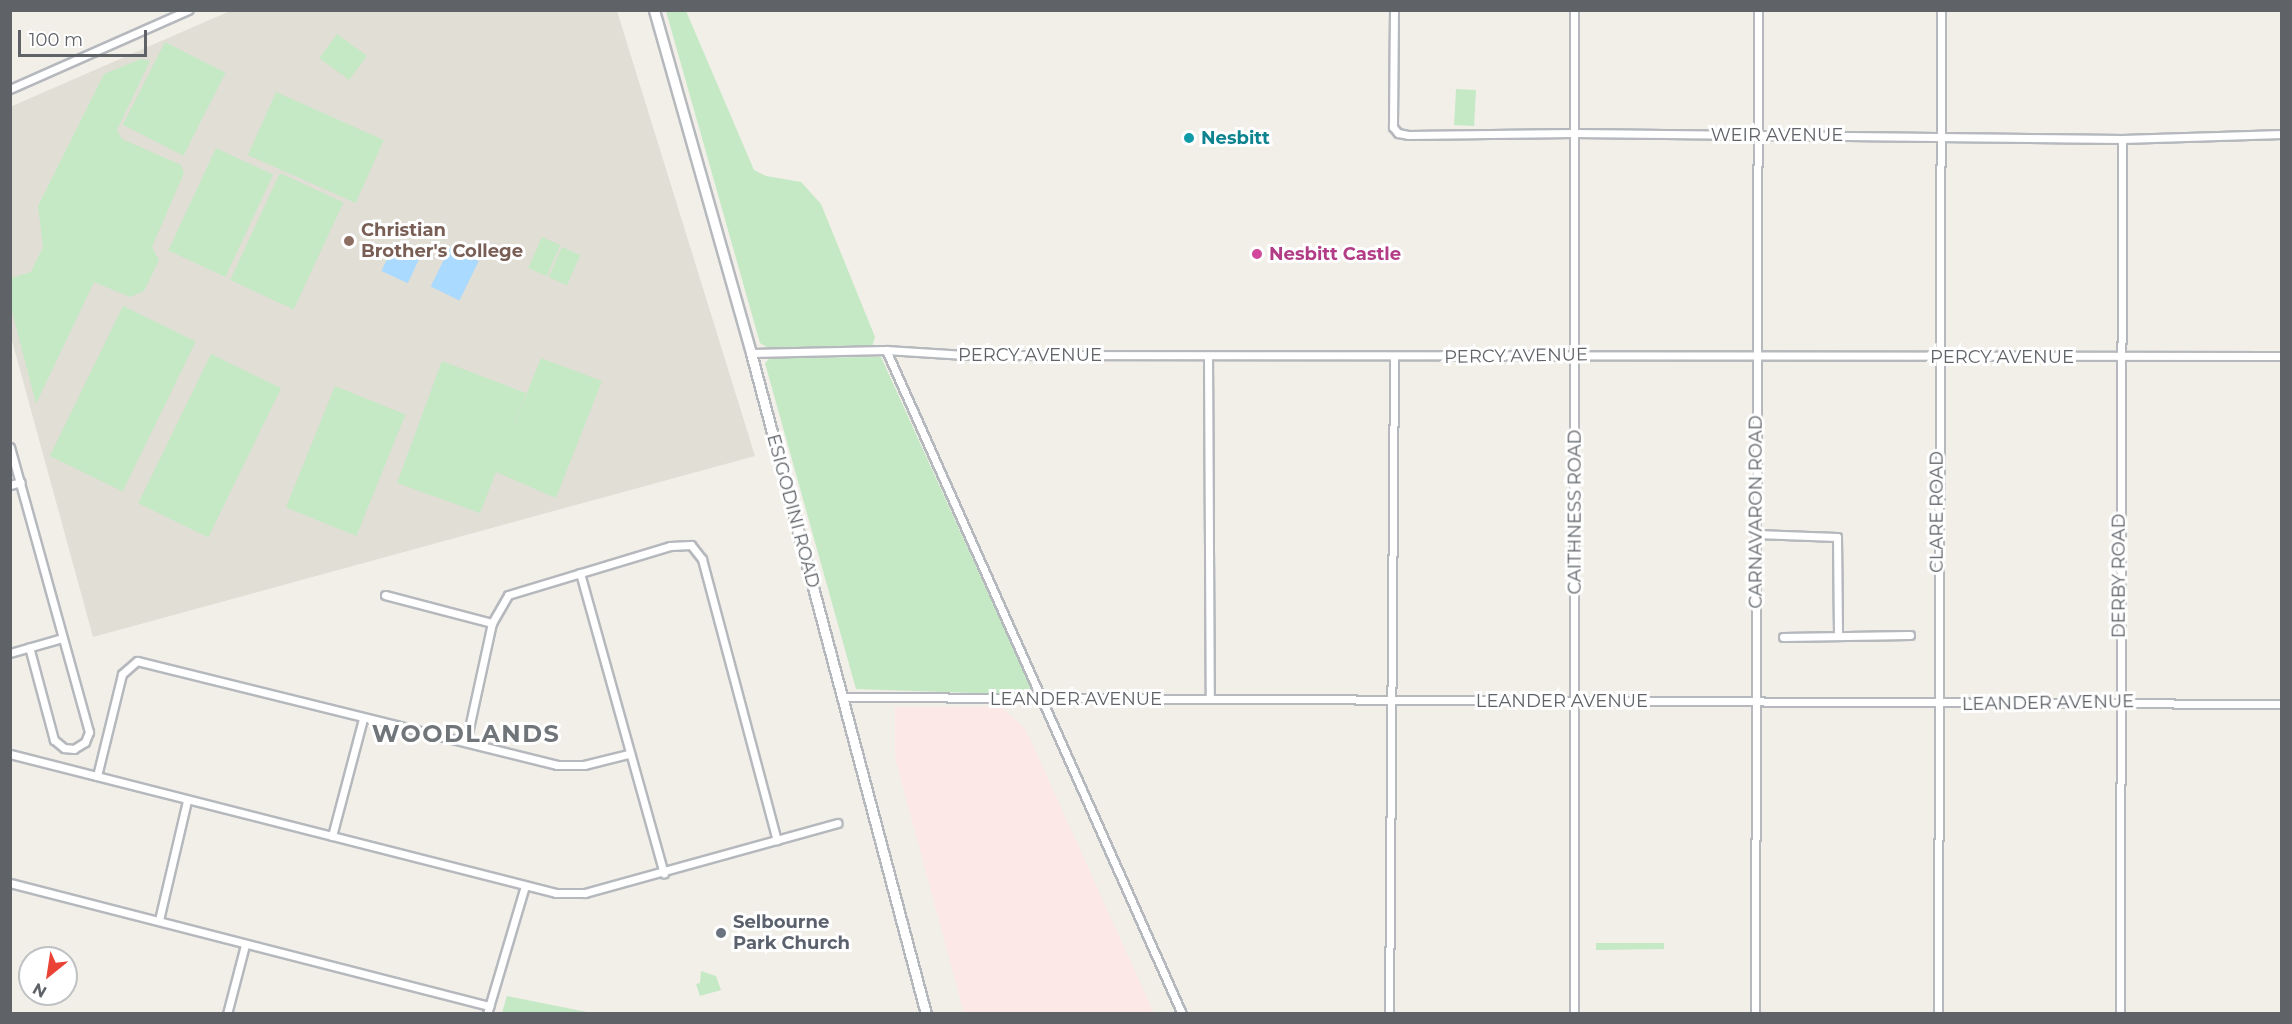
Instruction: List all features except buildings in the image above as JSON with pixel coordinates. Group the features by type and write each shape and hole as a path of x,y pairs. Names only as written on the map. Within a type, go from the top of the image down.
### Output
{"main road":[{"name":"ESIGODINI ROAD","path":"654,10 751,353 926,1014"}],"street":[{"path":"10,89 188,10"},
{"name":"WEIR AVENUE","path":"1394,10 1393,127 1398,133 1941,135 2122,139 2282,134"},
{"name":"CAITHNESS ROAD","path":"1574,10 1574,1014"},
{"name":"CARNAVARON ROAD","path":"1755,1014 1758,10"},
{"name":"CLARE ROAD","path":"1938,1014 1937,357 1941,10"},
{"name":"DERBY ROAD","path":"2120,1014 2122,139"},
{"path":"886,350 1182,1014"},
{"name":"PERCY AVENUE","path":"751,353 886,350 965,355 1394,357 2282,356"},
{"path":"1208,356 1210,699"},
{"path":"1389,1014 1394,357"},
{"path":"10,447 89,732 84,742 74,748 64,748 54,740 29,647"},
{"path":"10,485 21,482"},
{"path":"1756,534 1837,537 1838,636"},
{"path":"466,742 492,623 514,590 683,543 698,550 777,840"},
{"path":"580,573 628,754 664,873"},
{"path":"385,595 492,623"},
{"path":"1783,637 1910,635"},
{"path":"10,652 62,638"},
{"path":"97,776 122,674 137,661 363,718 570,766 628,754"},
{"name":"LEANDER AVENUE","path":"842,697 1041,700 2282,704"},
{"path":"332,836 363,718"},
{"path":"10,754 187,801 556,893 585,893 664,873 837,823"},
{"path":"159,920 187,801"},
{"path":"10,883 159,920 488,1010 525,886"},
{"path":"227,1014 245,945"}],"shaded area":[{"name":"Christian Brother's College","path":"230,11 617,11 755,456 93,637 11,337 10,107"},
{"path":"895,707 1002,707 1026,730 1154,1013 964,1013 895,758"}],"green space":[{"path":"666,11 686,11 754,170 766,176 801,182 821,204 875,337 872,347 768,348 760,343"},
{"path":"337,34 367,56 349,80 319,58"},
{"path":"165,42 226,73 183,156 123,125"},
{"path":"141,59 150,61 117,130 122,139 181,165 184,173 152,247 159,260 144,291 130,297 94,282 36,404 11,307 11,278 31,272 43,247 38,206 104,74"},
{"path":"1456,89 1476,90 1474,126 1454,125"},
{"path":"276,92 384,140 356,203 248,155"},
{"path":"216,148 273,175 225,277 168,250"},
{"path":"280,173 343,203 294,310 230,280"},
{"path":"542,237 560,245 546,276 528,268"},
{"path":"562,247 580,255 567,285 549,277"},
{"path":"123,306 196,342 123,492 50,456"},
{"path":"211,354 281,388 208,537 138,503"},
{"path":"881,357 1032,690 1029,695 856,689 765,363 770,358"},
{"path":"541,358 602,381 556,498 496,472 480,513 397,483 442,361 526,393 512,430"},
{"path":"335,386 405,414 356,536 286,507"},
{"path":"1596,943 1664,943 1664,949 1596,950"},
{"path":"701,971 716,976 721,990 700,996 696,984 700,983"},
{"path":"507,996 592,1013 502,1013"}],"water":[{"path":"395,242 421,254 408,283 381,271"},
{"path":"450,247 479,261 459,301 431,287"}],"place":[{"name":"Nesbitt","path":"1189,138"},
{"name":"Christian Brother's College","path":"349,241"},
{"name":"Nesbitt Castle","path":"1257,254"},
{"name":"Selbourne Park Church","path":"721,933"}],"district":[{"name":"WOODLANDS","path":"466,734"}]}
